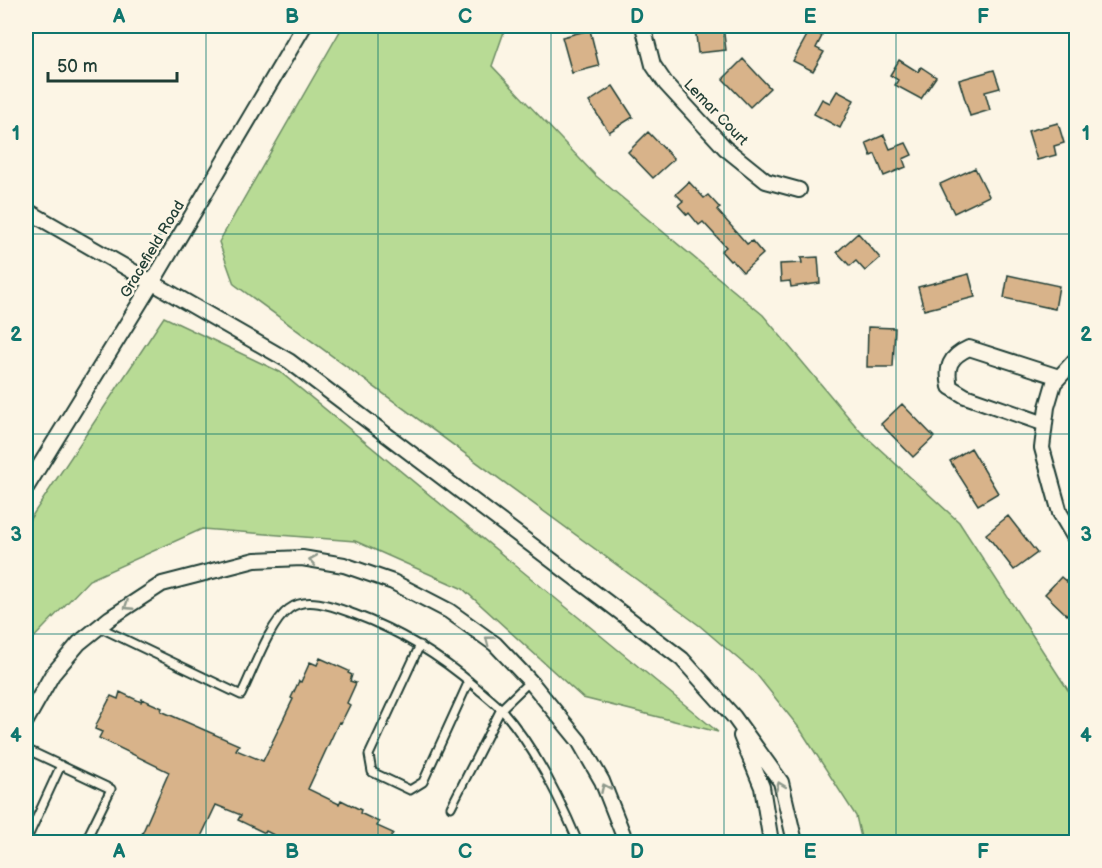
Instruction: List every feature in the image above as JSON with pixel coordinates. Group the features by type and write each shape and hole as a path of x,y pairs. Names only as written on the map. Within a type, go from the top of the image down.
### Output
{"street":[{"name":"Gracefield Road","path":"26,488 152,283 304,26"},
{"name":"Lemar Court","path":"643,26 653,65 666,84 725,148 766,181 799,190"},
{"path":"26,210 298,368 682,659 734,717 781,783 795,843"},
{"path":"1045,424 965,396 950,387 947,371 956,354 969,348 1059,377"},
{"path":"1077,358 1054,383 1047,407 1042,448 1060,513 1077,540"},
{"path":"26,721 52,675 79,643 162,584 255,560 302,558 344,565 393,582 449,611 495,644 530,681 579,741 602,781 626,843"},
{"path":"734,717 762,787 771,843"}],"lane":[{"path":"99,627 241,695 278,618 290,607 303,602 322,604 368,619 420,645 455,668 501,709 559,797 578,843"},
{"path":"420,645 369,755 372,772 410,790 423,782 469,681"},
{"path":"451,807 501,709 530,681"},
{"path":"26,749 111,789 85,843"},
{"path":"26,841 61,765"}],"green space":[{"path":"343,26 506,26 492,66 596,176 763,315 860,431 959,522 1068,690 1076,698 1076,842 862,842 856,816 800,729 757,675 700,626 234,284 219,242"},
{"path":"164,317 280,372 718,732 583,698 463,589 355,541 202,529 89,580 26,646 26,525"}],"building":[{"path":"695,26 723,26 726,50 698,53"},
{"path":"590,30 599,66 572,73 562,37"},
{"path":"810,30 822,36 816,48 824,52 813,71 793,61"},
{"path":"743,59 770,88 750,107 723,79"},
{"path":"899,60 918,72 921,67 936,77 921,99 895,85 898,80 890,75"},
{"path":"994,70 1000,88 985,92 990,110 970,116 959,80"},
{"path":"613,86 633,117 609,132 589,102"},
{"path":"837,91 854,100 840,128 814,114 822,99 830,103"},
{"path":"1058,123 1064,143 1054,146 1056,155 1037,160 1028,131"},
{"path":"648,132 674,159 653,178 628,152"},
{"path":"884,135 890,149 906,143 912,155 903,159 906,167 884,176 875,154 871,156 866,143"},
{"path":"975,168 989,196 954,213 940,184"},
{"path":"689,182 704,198 708,195 720,208 717,210 747,244 752,241 763,254 743,272 721,251 726,247 703,222 699,225 678,205 683,201 676,194"},
{"path":"858,233 880,258 865,271 856,261 850,266 837,252"},
{"path":"818,257 820,283 791,287 790,281 781,282 780,264 802,263 801,258"},
{"path":"969,274 975,297 924,310 918,287"},
{"path":"1008,275 1059,286 1055,309 1004,298"},
{"path":"868,327 895,328 893,367 867,367"},
{"path":"902,404 934,437 913,457 881,424"},
{"path":"971,448 998,493 978,505 950,461"},
{"path":"1008,516 1037,553 1014,570 986,534"},
{"path":"1061,577 1077,591 1077,621 1068,613 1067,615 1045,594"},
{"path":"320,658 349,671 348,673 352,675 350,681 356,683 347,703 350,705 341,723 339,722 308,789 339,804 341,800 379,822 377,826 393,833 388,843 289,843 238,820 241,815 216,805 198,843 138,843 169,772 99,738 102,732 95,729 111,696 118,699 120,692 141,702 142,699 162,708 161,711 239,745 236,750 263,761 293,699 291,698 299,681 301,682 310,662 317,665"}]}
